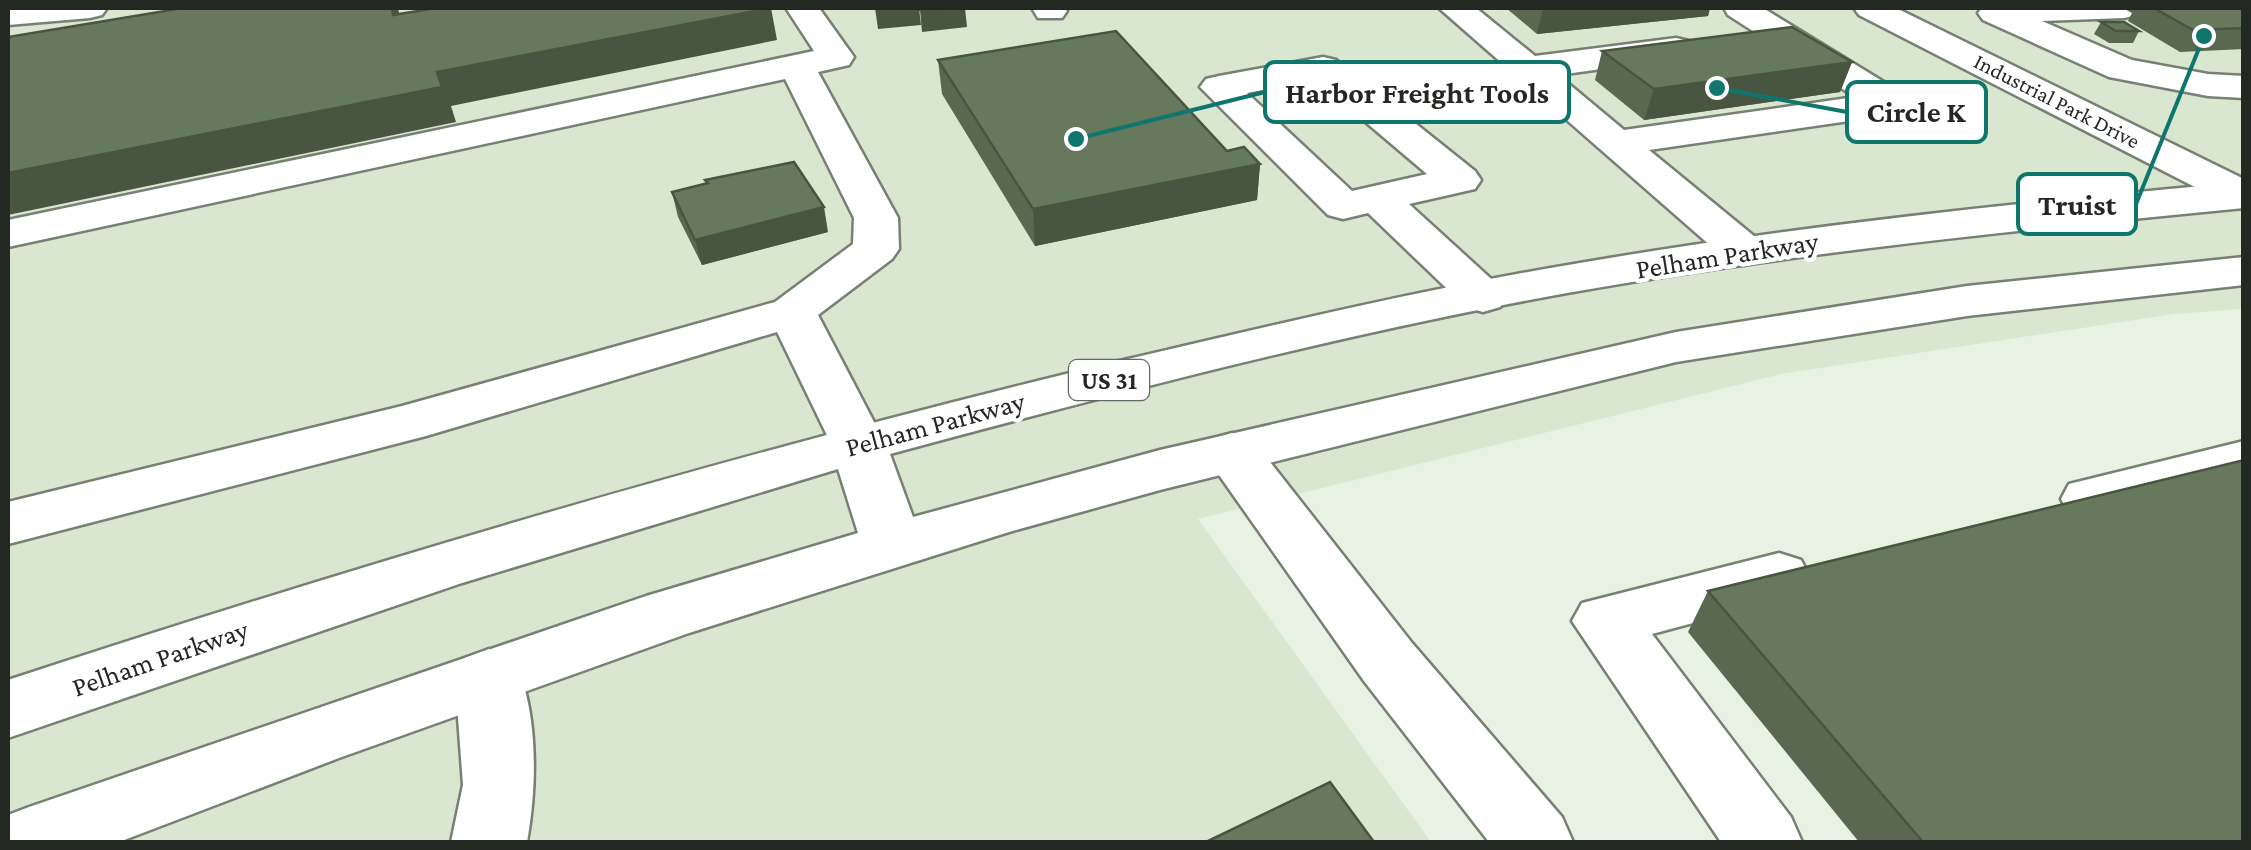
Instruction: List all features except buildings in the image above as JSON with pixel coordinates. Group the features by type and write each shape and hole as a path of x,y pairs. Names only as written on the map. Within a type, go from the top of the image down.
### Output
{"main road":[{"path":"8,15 90,8"},
{"path":"8,233 836,57 802,8"},
{"path":"1456,8 1744,251"},
{"path":"1880,11 1996,13 2124,8"},
{"path":"2082,10 2226,86"},
{"name":"Industrial Park Drive","path":"1880,11 2243,195"},
{"path":"1996,13 2122,70 2226,86"},
{"path":"1528,68 1621,66 1707,42 1783,35 1890,103 1807,106 1750,114 1696,122 1616,143"},
{"path":"8,523 406,423 792,312 876,249 876,218 796,65"},
{"path":"1323,68 1460,180 1378,198 1343,206 1220,87 1323,68"},
{"name":"Pelham Parkway","path":"8,709 622,508 1048,394 1483,297 1744,251 1972,221 2243,195"},
{"path":"1378,198 1483,297"},
{"path":"29,842 668,614 997,514 1232,452 1676,347 1967,301 2244,271"},
{"path":"792,312 858,445 894,546"},
{"path":"1232,452 1388,662 1535,842"},
{"path":"2030,514 2244,460"},
{"path":"1764,842 1605,621 1837,562"},
{"path":"489,677 500,785 489,842"}],"shaded area":[{"path":"8,8 2243,8 2243,309 2174,314 1781,374 1198,519 1431,842 8,842"}],"place":[{"name":"Truist","path":"2204,36"},
{"name":"Circle K","path":"1717,88"},
{"name":"Harbor Freight Tools","path":"1076,139"}]}
